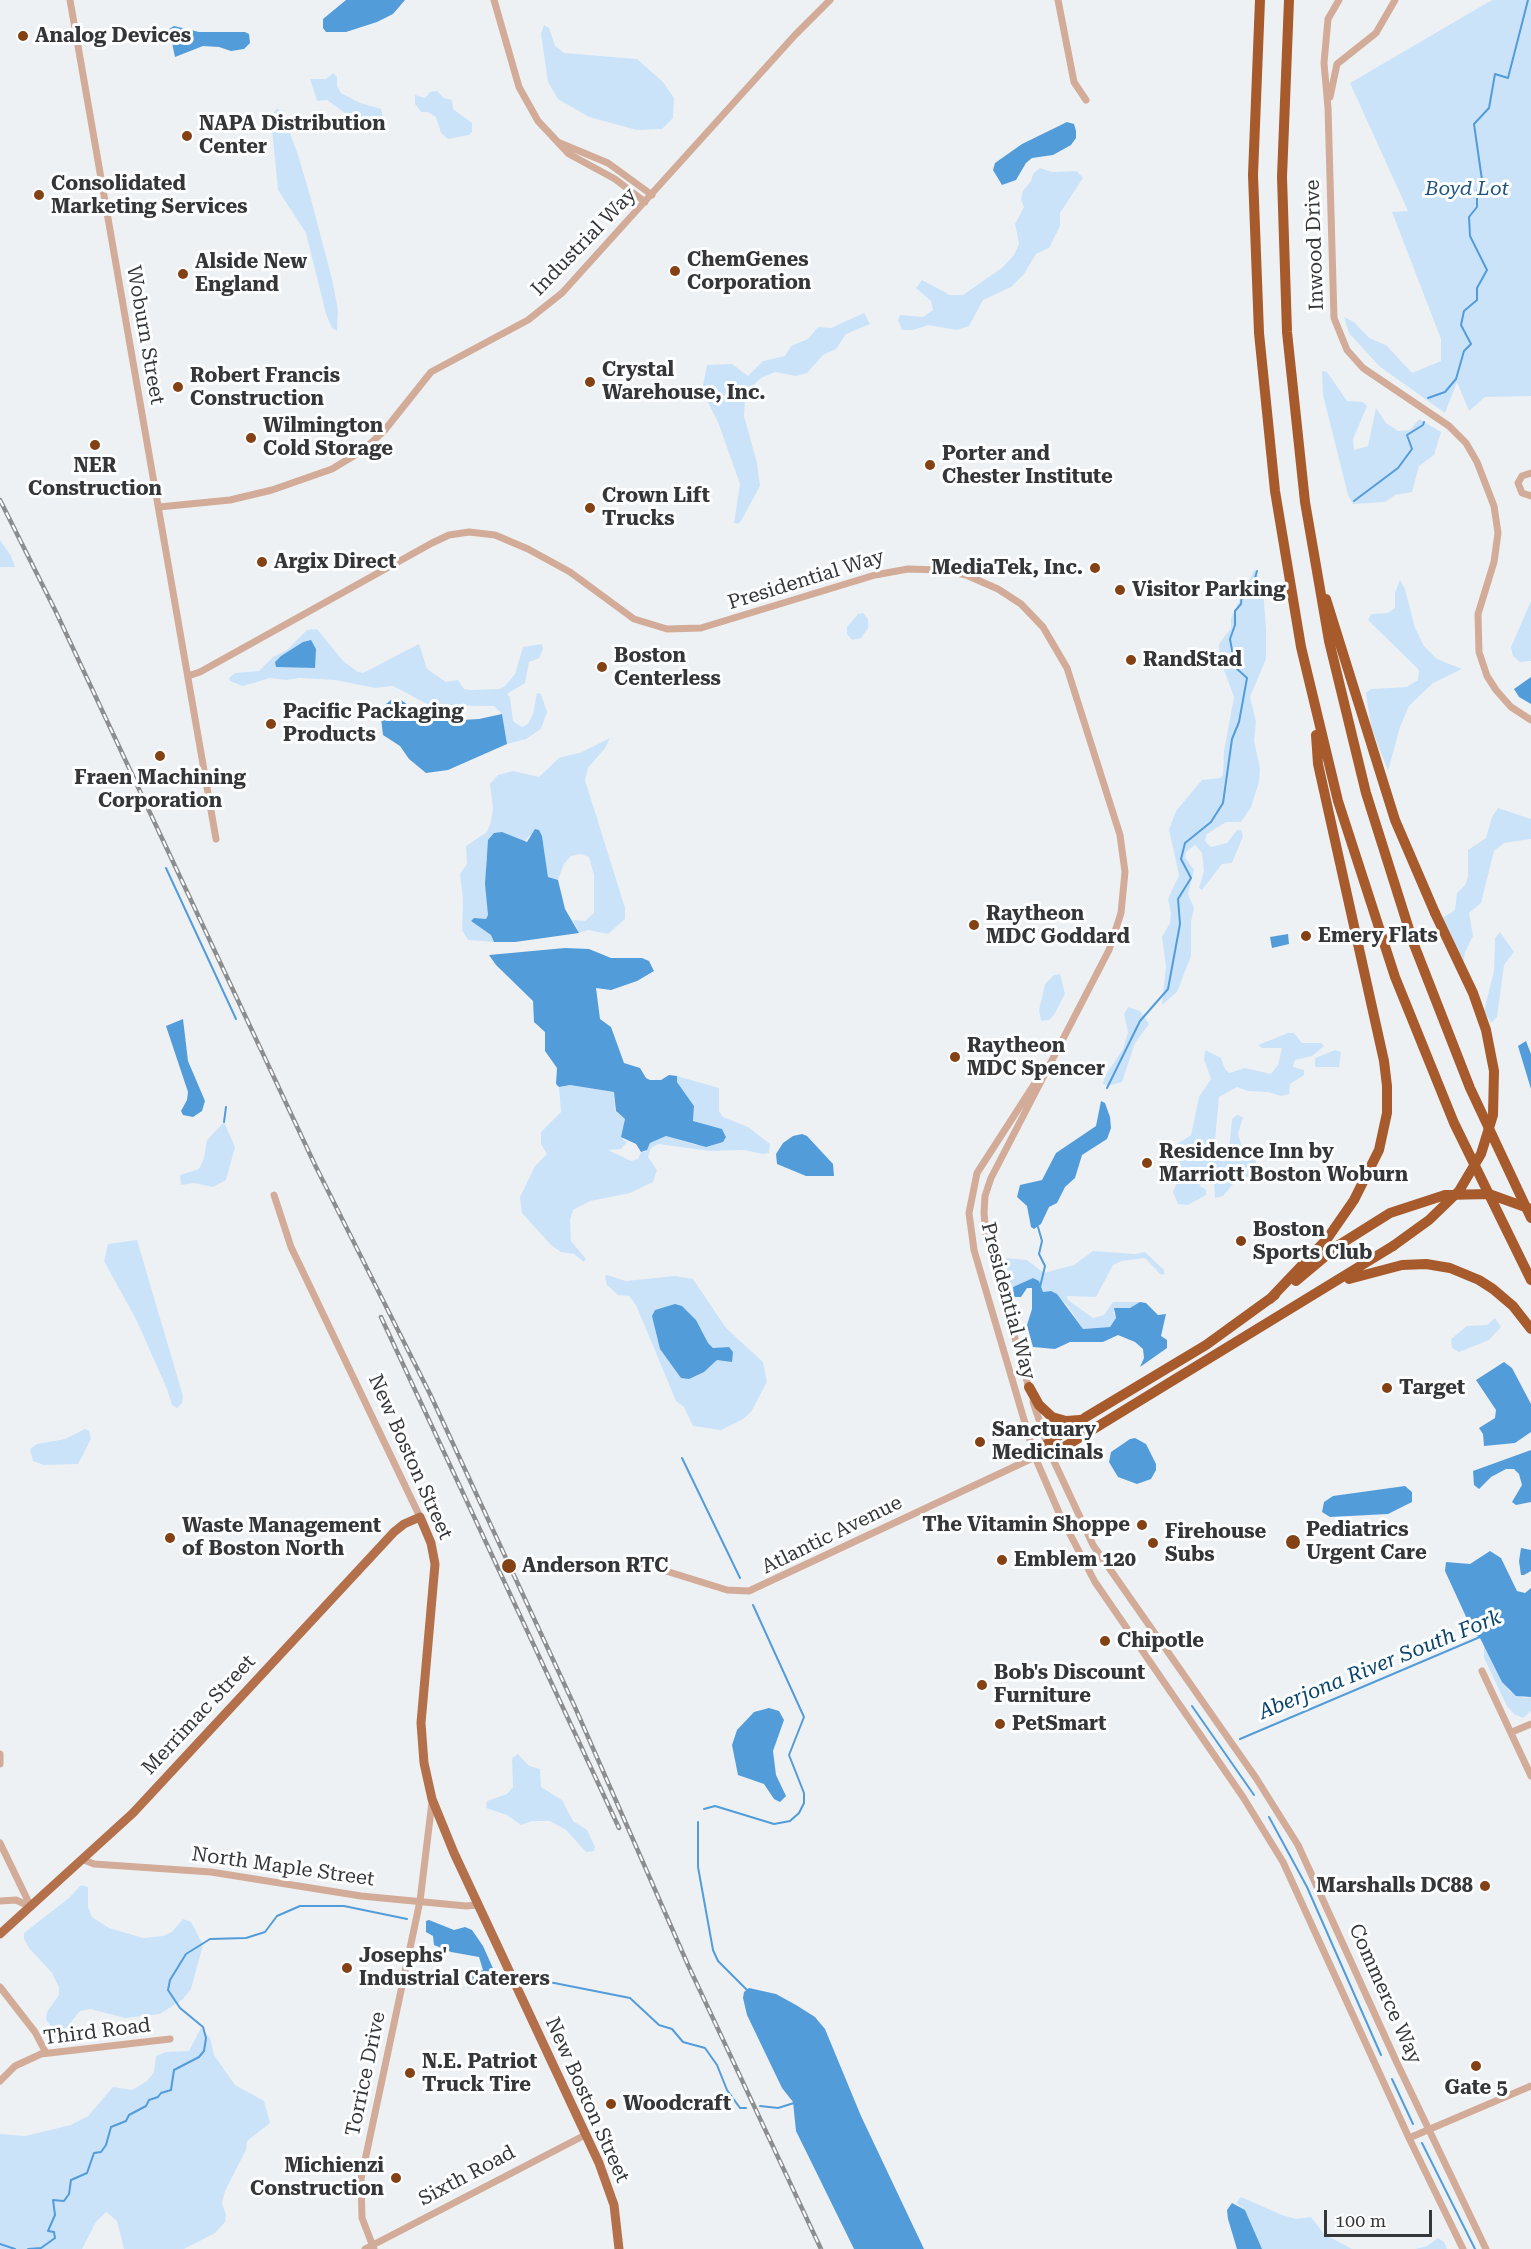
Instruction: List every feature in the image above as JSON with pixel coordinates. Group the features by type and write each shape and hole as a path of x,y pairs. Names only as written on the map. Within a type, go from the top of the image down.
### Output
{"highway":[{"path":"1260,0 1253,166 1258,333 1277,508 1312,699 1350,843 1398,985 1454,1123 1531,1280"},
{"path":"1289,0 1282,159 1285,289 1294,416 1317,575 1355,752 1402,910 1460,1064 1531,1218"},
{"path":"1035,1457 1051,1455 1393,1246 1430,1220 1467,1180 1484,1148 1494,1108 1494,1071 1486,1030 1473,993 1395,820 1355,693 1337,626 1317,575"},
{"path":"1270,1299 1327,1239 1354,1200 1378,1150 1387,1113 1384,1061 1318,764 1312,699"},
{"path":"1035,1457 1047,1444 1086,1417 1206,1345 1339,1245 1390,1213 1445,1195 1489,1194 1531,1209"},
{"path":"1314,1295 1376,1269 1410,1264 1434,1265 1464,1273 1493,1289 1513,1306 1531,1329"},
{"path":"1029,1387 1039,1405 1052,1417 1070,1421 1086,1417"}],"main road":[{"name":"New Boston Street","path":"420,1517 431,1543 436,1574 423,1676 421,1723 424,1762 432,1799 611,2195 617,2222 619,2249"},
{"name":"Merrimac Street","path":"0,1935 133,1813 394,1532 402,1525 420,1517"}],"street":[{"name":"Woburn Street","path":"70,0 189,676"},
{"path":"494,0 522,95 538,121 569,154 615,179 645,202"},
{"name":"Industrial Way","path":"159,507 230,500 261,493 318,475 353,458 384,431 431,372 515,328 552,302 652,195 795,35 830,0"},
{"path":"1058,0 1073,75 1086,100"},
{"name":"Inwood Drive","path":"1339,0 1329,15 1324,63 1328,108 1332,302 1336,326 1347,350 1363,368 1449,426 1466,443 1477,462 1495,510 1498,533 1494,562 1478,614 1479,652 1487,676 1496,690 1511,707 1531,720"},
{"name":"Inwood Drive","path":"1328,108 1337,64 1376,33 1395,0"},
{"path":"560,143 608,163 652,195"},
{"path":"1531,473 1522,476 1518,483 1522,493 1531,495"},
{"name":"Presidential Way","path":"189,676 432,543 460,533 486,533 522,546 570,572 634,619 673,630 701,628 893,571 942,570 983,582 1006,594 1029,612 1043,627 1062,657 1110,801 1124,855 1124,893 1112,943 1095,980 1048,1065 991,1178 984,1204 984,1221 989,1247 1024,1373 1051,1455"},
{"path":"189,676 216,839"},
{"name":"Presidential Way","path":"1035,1457 974,1250 969,1206 977,1173 1015,1111 1048,1065"},
{"name":"New Boston Street","path":"274,1196 291,1247 385,1439 420,1517"},
{"path":"1010,1377 1024,1373"},
{"name":"Commerce Way","path":"1051,1455 1088,1536 1152,1633 1256,1778 1298,1845 1428,2129 1486,2249"},
{"name":"Commerce Way","path":"1035,1457 1087,1568 1136,1644 1243,1797 1283,1862 1409,2138 1464,2249"},
{"name":"Atlantic Avenue","path":"637,1562 732,1591 754,1590 1035,1457"},
{"path":"1136,1644 1152,1633"},
{"path":"1482,1671 1531,1776"},
{"path":"1512,1732 1531,1724"},
{"path":"0,1754 0,1764"},
{"name":"Torrice Drive","path":"370,2248 361,2212 363,2167 420,1901 432,1799"},
{"path":"0,1843 31,1907"},
{"name":"North Maple Street","path":"84,1860 94,1864 212,1872 305,1889 465,1906 478,1905"},
{"path":"0,1901 16,1900 31,1907"},
{"path":"0,1987 35,2032 46,2053"},
{"name":"Third Road","path":"0,2081 15,2066 46,2053 170,2039"},
{"path":"1409,2138 1531,2086"},
{"name":"Sixth Road","path":"370,2248 585,2135"}],"green space":[{"name":"Boyd Lot","path":"1492,0 1531,0 1531,396 1485,397 1469,411 1457,382 1445,413 1379,366 1349,333 1344,317 1354,322 1369,338 1386,345 1412,373 1441,361 1441,339 1392,212 1408,211 1350,83"},
{"path":"544,25 549,28 555,46 564,53 637,59 663,82 674,98 673,118 662,129 637,130 589,117 558,99 548,82 541,34"},
{"path":"333,73 337,77 337,86 341,93 360,103 381,109 384,122 381,124 349,116 327,100 317,101 310,79 326,79"},
{"path":"437,91 444,98 452,100 453,109 472,123 472,132 469,135 448,139 441,133 436,117 428,112 421,112 415,104 415,95 425,98 430,92"},
{"path":"277,108 283,114 311,199 332,279 338,310 337,331 332,328 326,314 306,233 278,190 271,118"},
{"path":"1040,168 1052,172 1077,171 1083,178 1060,213 1060,226 1049,248 1036,254 1024,274 1011,287 983,300 969,326 957,330 928,325 913,330 902,330 898,320 900,315 923,317 933,310 931,301 916,288 922,280 950,295 963,295 1003,267 1014,255 1019,244 1015,224 1024,207 1021,199 1023,191 1031,181 1033,174"},
{"path":"864,313 870,324 846,334 836,349 823,355 807,373 796,376 775,372 761,378 751,387 745,400 744,416 757,463 760,486 741,521 738,524 734,523 740,484 718,422 702,391 707,365 732,364 748,376 763,361 785,356 791,346 808,339 818,327 831,328"},
{"path":"1322,371 1327,372 1347,401 1363,402 1367,406 1353,439 1354,450 1368,446 1376,408 1386,423 1398,431 1410,430 1419,419 1441,432 1434,455 1419,466 1412,492 1395,495 1385,502 1353,504 1348,495 1323,395"},
{"path":"0,540 11,556 15,567 0,567"},
{"path":"1255,569 1263,588 1266,629 1266,659 1250,697 1256,722 1254,741 1260,768 1259,782 1251,807 1241,822 1226,822 1207,834 1205,841 1211,847 1227,843 1237,830 1241,830 1243,836 1232,863 1222,864 1202,890 1199,888 1204,871 1202,853 1195,845 1186,852 1185,857 1194,870 1188,894 1194,908 1191,922 1191,956 1177,992 1162,1005 1166,966 1162,937 1170,923 1171,913 1168,899 1179,875 1169,830 1176,811 1202,780 1220,778 1223,775 1224,751 1234,697 1220,659 1219,644 1231,628 1231,618"},
{"path":"1400,580 1405,589 1415,628 1424,646 1437,659 1462,669 1433,683 1409,706 1400,727 1388,771 1371,727 1366,693 1371,689 1407,687 1418,680 1419,670 1368,620 1371,614 1388,613 1395,608 1395,593"},
{"path":"1531,601 1531,661 1520,662 1513,656 1511,647"},
{"path":"863,613 868,619 868,628 861,638 852,640 847,634 847,627 858,614"},
{"path":"317,629 343,661 358,672 363,673 419,644 427,669 446,682 458,680 464,689 470,690 499,689 505,686 515,674 523,647 542,644 543,649 539,658 529,662 525,683 507,694 510,697 513,721 522,727 528,724 533,714 537,693 541,694 547,712 541,729 526,739 507,744 502,714 494,706 429,705 393,686 375,688 335,680 270,678 243,686 230,681 229,678 235,673 259,671 273,657 287,650 307,630"},
{"path":"610,738 605,748 588,768 585,780 625,908 625,919 608,934 588,930 579,933 573,920 585,921 594,913 594,875 589,857 581,854 571,856 564,864 558,880 548,877 543,843 530,835 524,842 502,832 486,859 487,919 471,921 491,935 494,942 468,940 462,930 463,899 460,874 467,864 466,846 487,832 491,822 493,808 490,784 498,775 513,771 539,777 559,758 582,752"},
{"path":"1498,808 1531,819 1531,839 1504,843 1494,851 1481,903 1469,913 1473,936 1465,952 1463,964 1441,919 1455,910 1457,893 1465,885 1468,877 1468,850 1486,838 1492,817"},
{"path":"1500,932 1514,952 1504,965 1497,1017 1491,1023 1484,1011 1494,971 1495,938"},
{"path":"1060,974 1065,994 1054,1015 1049,1020 1041,1021 1039,1010 1045,984 1054,975"},
{"path":"1128,1007 1140,1011 1149,1024 1135,1043 1122,1082 1108,1086 1103,1084 1105,1076 1123,1049 1128,1032 1124,1014"},
{"path":"1288,1033 1294,1033 1302,1043 1321,1043 1324,1046 1312,1056 1295,1060 1293,1067 1304,1070 1304,1075 1290,1084 1289,1094 1281,1096 1237,1087 1219,1097 1215,1141 1220,1149 1229,1150 1232,1119 1237,1115 1243,1117 1238,1134 1243,1151 1259,1155 1253,1169 1257,1180 1251,1182 1238,1178 1223,1196 1215,1198 1214,1182 1210,1180 1199,1185 1206,1190 1206,1195 1188,1205 1178,1204 1173,1192 1182,1170 1174,1146 1191,1135 1199,1097 1211,1079 1204,1059 1205,1050 1221,1058 1229,1073 1245,1068 1271,1074 1278,1065 1282,1048 1262,1048 1258,1045"},
{"path":"1335,1050 1341,1052 1339,1067 1315,1067 1315,1058"},
{"path":"677,1076 719,1088 719,1111 723,1117 748,1127 770,1144 769,1153 744,1150 710,1151 658,1144 651,1148 648,1157 657,1170 653,1182 630,1193 590,1201 573,1210 570,1220 571,1241 586,1259 584,1262 574,1254 561,1252 551,1245 522,1213 520,1197 535,1166 547,1154 541,1144 541,1132 561,1112 559,1087 570,1085 614,1092 615,1111 625,1119 623,1140 627,1142 621,1149 608,1150 631,1161 638,1159 650,1143 666,1136 696,1145 726,1136 722,1129 693,1121 694,1106 677,1082"},
{"path":"224,1122 235,1147 226,1180 213,1187 194,1183 181,1185 180,1175 199,1169 204,1158 207,1140"},
{"path":"137,1240 183,1396 182,1403 177,1408 172,1405 136,1319 104,1261 108,1244"},
{"path":"1093,1251 1135,1254 1145,1252 1164,1270 1164,1275 1160,1274 1145,1258 1122,1261 1113,1265 1096,1297 1067,1296 1068,1300 1093,1318 1104,1315 1113,1302 1140,1302 1134,1308 1119,1308 1113,1312 1116,1318 1110,1327 1083,1329 1067,1305 1051,1291 1043,1292 1039,1281 1033,1278 1013,1287 1009,1283 1006,1258 1027,1260 1044,1273 1074,1265"},
{"path":"605,1276 626,1281 675,1276 693,1279 726,1328 763,1362 767,1382 751,1412 743,1419 721,1430 693,1426 684,1407 676,1401 636,1305 629,1296 618,1295 607,1285"},
{"path":"1495,1318 1501,1327 1489,1340 1459,1352 1452,1348 1451,1339 1467,1326 1487,1325"},
{"path":"85,1429 89,1431 91,1439 78,1464 44,1465 33,1461 30,1449 37,1444 65,1439"},
{"path":"1484,1645 1509,1691 1524,1698 1531,1697 1531,1711 1523,1718 1514,1714 1507,1706 1484,1658"},
{"path":"518,1754 529,1766 540,1769 541,1787 562,1800 573,1821 587,1830 595,1847 594,1851 586,1852 566,1830 550,1821 532,1821 521,1825 507,1815 486,1808 487,1801 507,1794 513,1787 512,1758"},
{"path":"81,1885 88,1887 88,1907 92,1917 109,1928 143,1938 163,1936 172,1932 183,1919 191,1922 203,1945 191,1989 183,1999 160,2014 125,2018 90,2009 80,2011 58,2038 53,2036 51,2026 46,2020 47,2012 59,1995 59,1987 52,1973 29,1948 24,1939 24,1933 69,1898"},
{"path":"201,2028 210,2038 214,2055 235,2085 264,2101 270,2123 247,2141 246,2150 225,2191 222,2203 226,2215 225,2222 215,2233 184,2249 124,2249 117,2221 106,2212 96,2222 82,2249 0,2249 0,2134 25,2136 71,2125 88,2116 113,2087 132,2090 147,2081 154,2072 156,2056 166,2052 189,2051"},
{"path":"1241,2197 1296,2219 1311,2217 1324,2234 1352,2249 1262,2249 1245,2210 1236,2203"},
{"path":"1438,2238 1444,2242 1447,2249 1415,2249 1427,2246"}],"water":[{"path":"346,0 405,0 393,14 377,22 346,32 326,32 323,28 323,19"},
{"path":"174,26 199,32 245,32 249,34 250,43 244,49 231,51 219,47 203,46 175,57 169,29"},
{"path":"1067,122 1074,124 1076,131 1076,138 1071,145 1053,155 1032,158 1026,163 1016,180 1002,185 993,170 995,163 1022,144"},
{"path":"311,640 316,649 315,668 276,667 275,662 281,656 303,642"},
{"path":"1531,677 1531,704 1519,697 1514,689"},
{"path":"391,700 401,700 419,713 445,721 479,719 502,714 507,744 448,770 426,773 409,759 400,746 383,735 380,709"},
{"path":"535,829 539,830 542,836 548,877 558,880 565,909 579,933 515,942 494,942 491,935 471,921 474,918 486,919 488,915 485,884 488,840 494,833 502,832 527,842"},
{"path":"1288,934 1289,944 1272,948 1270,937"},
{"path":"565,948 589,949 611,958 642,958 649,961 654,971 637,981 611,990 596,988 600,1019 611,1027 624,1063 640,1068 650,1080 661,1080 669,1075 677,1076 677,1082 694,1106 693,1121 722,1129 726,1137 723,1142 706,1147 666,1136 650,1143 647,1150 641,1152 636,1144 621,1137 625,1119 616,1111 614,1092 570,1085 559,1087 556,1084 557,1068 545,1051 545,1032 534,1022 533,1001 496,965 489,955"},
{"path":"183,1019 188,1061 205,1101 202,1111 193,1117 183,1115 181,1111 187,1100 188,1092 166,1026"},
{"path":"1526,1041 1531,1054 1531,1089 1518,1046"},
{"path":"1101,1101 1105,1103 1110,1117 1111,1128 1107,1139 1082,1155 1075,1178 1065,1187 1057,1203 1049,1207 1041,1224 1034,1229 1031,1227 1027,1206 1017,1197 1020,1185 1042,1180 1056,1153 1096,1126"},
{"path":"802,1134 807,1136 833,1164 834,1176 806,1176 777,1164 776,1154 783,1143 793,1136"},
{"path":"1033,1278 1039,1281 1043,1292 1051,1291 1057,1294 1083,1329 1110,1327 1116,1318 1114,1308 1130,1308 1140,1302 1146,1303 1158,1315 1166,1314 1161,1336 1167,1340 1167,1348 1140,1367 1144,1358 1143,1349 1135,1342 1118,1335 1103,1342 1070,1342 1055,1349 1033,1347 1027,1325 1032,1309 1032,1288 1027,1288 1021,1297 1014,1297 1013,1287"},
{"path":"675,1304 682,1306 696,1320 713,1348 729,1347 733,1352 732,1362 717,1360 704,1372 689,1379 681,1378 660,1349 652,1316 655,1310"},
{"path":"1504,1362 1512,1368 1531,1404 1531,1432 1515,1443 1484,1446 1483,1434 1479,1428 1495,1418 1496,1410 1476,1380"},
{"path":"1135,1438 1146,1444 1156,1464 1156,1470 1151,1479 1137,1484 1118,1477 1109,1462 1111,1452"},
{"path":"1531,1450 1531,1502 1516,1505 1512,1502 1522,1485 1519,1474 1514,1469 1506,1469 1491,1477 1479,1489 1474,1485 1473,1471"},
{"path":"1405,1486 1412,1492 1412,1502 1388,1514 1330,1517 1322,1512 1324,1502 1333,1496"},
{"path":"1521,1548 1531,1550 1531,1571 1524,1575 1521,1575 1519,1561"},
{"path":"1490,1551 1501,1558 1517,1591 1525,1593 1531,1588 1531,1697 1516,1696 1502,1682 1480,1638 1474,1634 1445,1571 1446,1562 1470,1564"},
{"path":"769,1708 779,1711 784,1720 773,1751 776,1775 786,1796 780,1802 774,1799 764,1784 738,1775 732,1745 737,1730 754,1712"},
{"path":"429,1920 454,1930 465,1927 472,1930 483,1946 496,1975 472,1988 467,1987 467,1976 483,1970 479,1957 451,1952 434,1945 433,1936 426,1932 426,1921"},
{"path":"749,1988 776,1994 815,2017 825,2029 861,2116 924,2249 854,2249 796,2131 793,2102 782,2088 747,2015 743,1998 744,1992"},
{"path":"1232,2203 1245,2210 1262,2249 1237,2249 1227,2210"}],"waterway":[{"path":"1428,398 1445,392 1456,379 1464,351 1471,344 1461,325 1464,311 1477,300 1477,288 1487,270 1470,236 1469,217 1477,207 1477,191 1482,180 1474,124 1489,108 1495,74 1508,78 1528,0"},
{"path":"1354,501 1398,468 1412,449 1407,435 1424,422"},
{"path":"1107,1088 1140,1021 1168,989 1180,924 1178,899 1191,878 1181,859 1185,843 1211,822 1223,803 1232,739 1239,722 1247,678 1235,667 1230,639 1235,625 1235,611 1241,604 1242,593 1253,585 1257,571"},
{"path":"166,868 236,1019"},
{"path":"224,1122 226,1107"},
{"path":"1038,1227 1042,1241 1039,1254 1045,1266 1040,1287"},
{"path":"682,1458 740,1578"},
{"path":"704,1809 715,1806 774,1824 790,1821 799,1813 804,1803 804,1793 789,1755 804,1717 753,1605"},
{"name":"Aberjona River South Fork","path":"1240,1739 1480,1637"},
{"name":"Aberjona River South Fork","path":"1192,1706 1254,1795"},
{"path":"1269,1817 1307,1887 1381,2055"},
{"path":"698,1822 698,1867 713,1950 718,1961 747,1990"},
{"path":"28,2249 41,2248 55,2238 54,2232 48,2231 55,2215 53,2200 64,2201 69,2194 71,2180 87,2173 94,2153 101,2152 106,2145 111,2127 126,2121 129,2115 146,2106 149,2100 171,2090 174,2070 199,2057 204,2051 206,2038 203,2027 180,2008 168,1990 170,1980 186,1954 210,1939 246,1938 265,1932 277,1916 300,1906 344,1906 407,1919"},
{"path":"524,1977 630,1998 659,2025 672,2029 683,2042 705,2048 717,2065 727,2090 740,2108 746,2108"},
{"path":"1392,2079 1413,2124"},
{"path":"760,2106 778,2108 794,2103"},
{"path":"1422,2143 1475,2249"},
{"path":"0,2244 15,2249"}],"railway":[{"path":"0,500 56,612 315,1165 430,1394 574,1705 688,1965 821,2249"},
{"path":"381,1317 619,1828"}],"place":[{"name":"Analog Devices","path":"23,36"},
{"name":"NAPA Distribution Center","path":"187,136"},
{"name":"Consolidated Marketing Services","path":"39,195"},
{"name":"ChemGenes Corporation","path":"675,271"},
{"name":"Alside New England","path":"183,274"},
{"name":"Crystal Warehouse, Inc.","path":"590,382"},
{"name":"Robert Francis Construction","path":"178,387"},
{"name":"Wilmington Cold Storage","path":"251,438"},
{"name":"NER Construction","path":"95,445"},
{"name":"Porter and Chester Institute","path":"930,465"},
{"name":"Crown Lift Trucks","path":"590,508"},
{"name":"Argix Direct","path":"262,562"},
{"name":"MediaTek, Inc.","path":"1095,568"},
{"name":"Visitor Parking","path":"1120,590"},
{"name":"RandStad","path":"1131,660"},
{"name":"Boston Centerless","path":"602,667"},
{"name":"Pacific Packaging Products","path":"271,724"},
{"name":"Fraen Machining Corporation","path":"160,756"},
{"name":"Raytheon MDC Goddard","path":"974,925"},
{"name":"Emery Flats","path":"1306,936"},
{"name":"Raytheon MDC Spencer","path":"955,1057"},
{"name":"Residence Inn by Marriott Boston Woburn","path":"1147,1163"},
{"name":"Boston Sports Club","path":"1241,1241"},
{"name":"Target","path":"1387,1388"},
{"name":"Sanctuary Medicinals","path":"980,1442"},
{"name":"The Vitamin Shoppe","path":"1142,1525"},
{"name":"Waste Management of Boston North","path":"170,1538"},
{"name":"Pediatrics Urgent Care","path":"1293,1542"},
{"name":"Firehouse Subs","path":"1153,1543"},
{"name":"Emblem 120","path":"1002,1560"},
{"name":"Anderson RTC","path":"509,1566"},
{"name":"Chipotle","path":"1105,1641"},
{"name":"Bob's Discount Furniture","path":"982,1685"},
{"name":"PetSmart","path":"1000,1724"},
{"name":"Marshalls DC88","path":"1485,1886"},
{"name":"Josephs' Industrial Caterers","path":"347,1968"},
{"name":"Gate 5","path":"1476,2066"},
{"name":"N.E. Patriot Truck Tire","path":"410,2073"},
{"name":"Woodcraft","path":"611,2104"},
{"name":"Michienzi Construction","path":"396,2178"}]}
